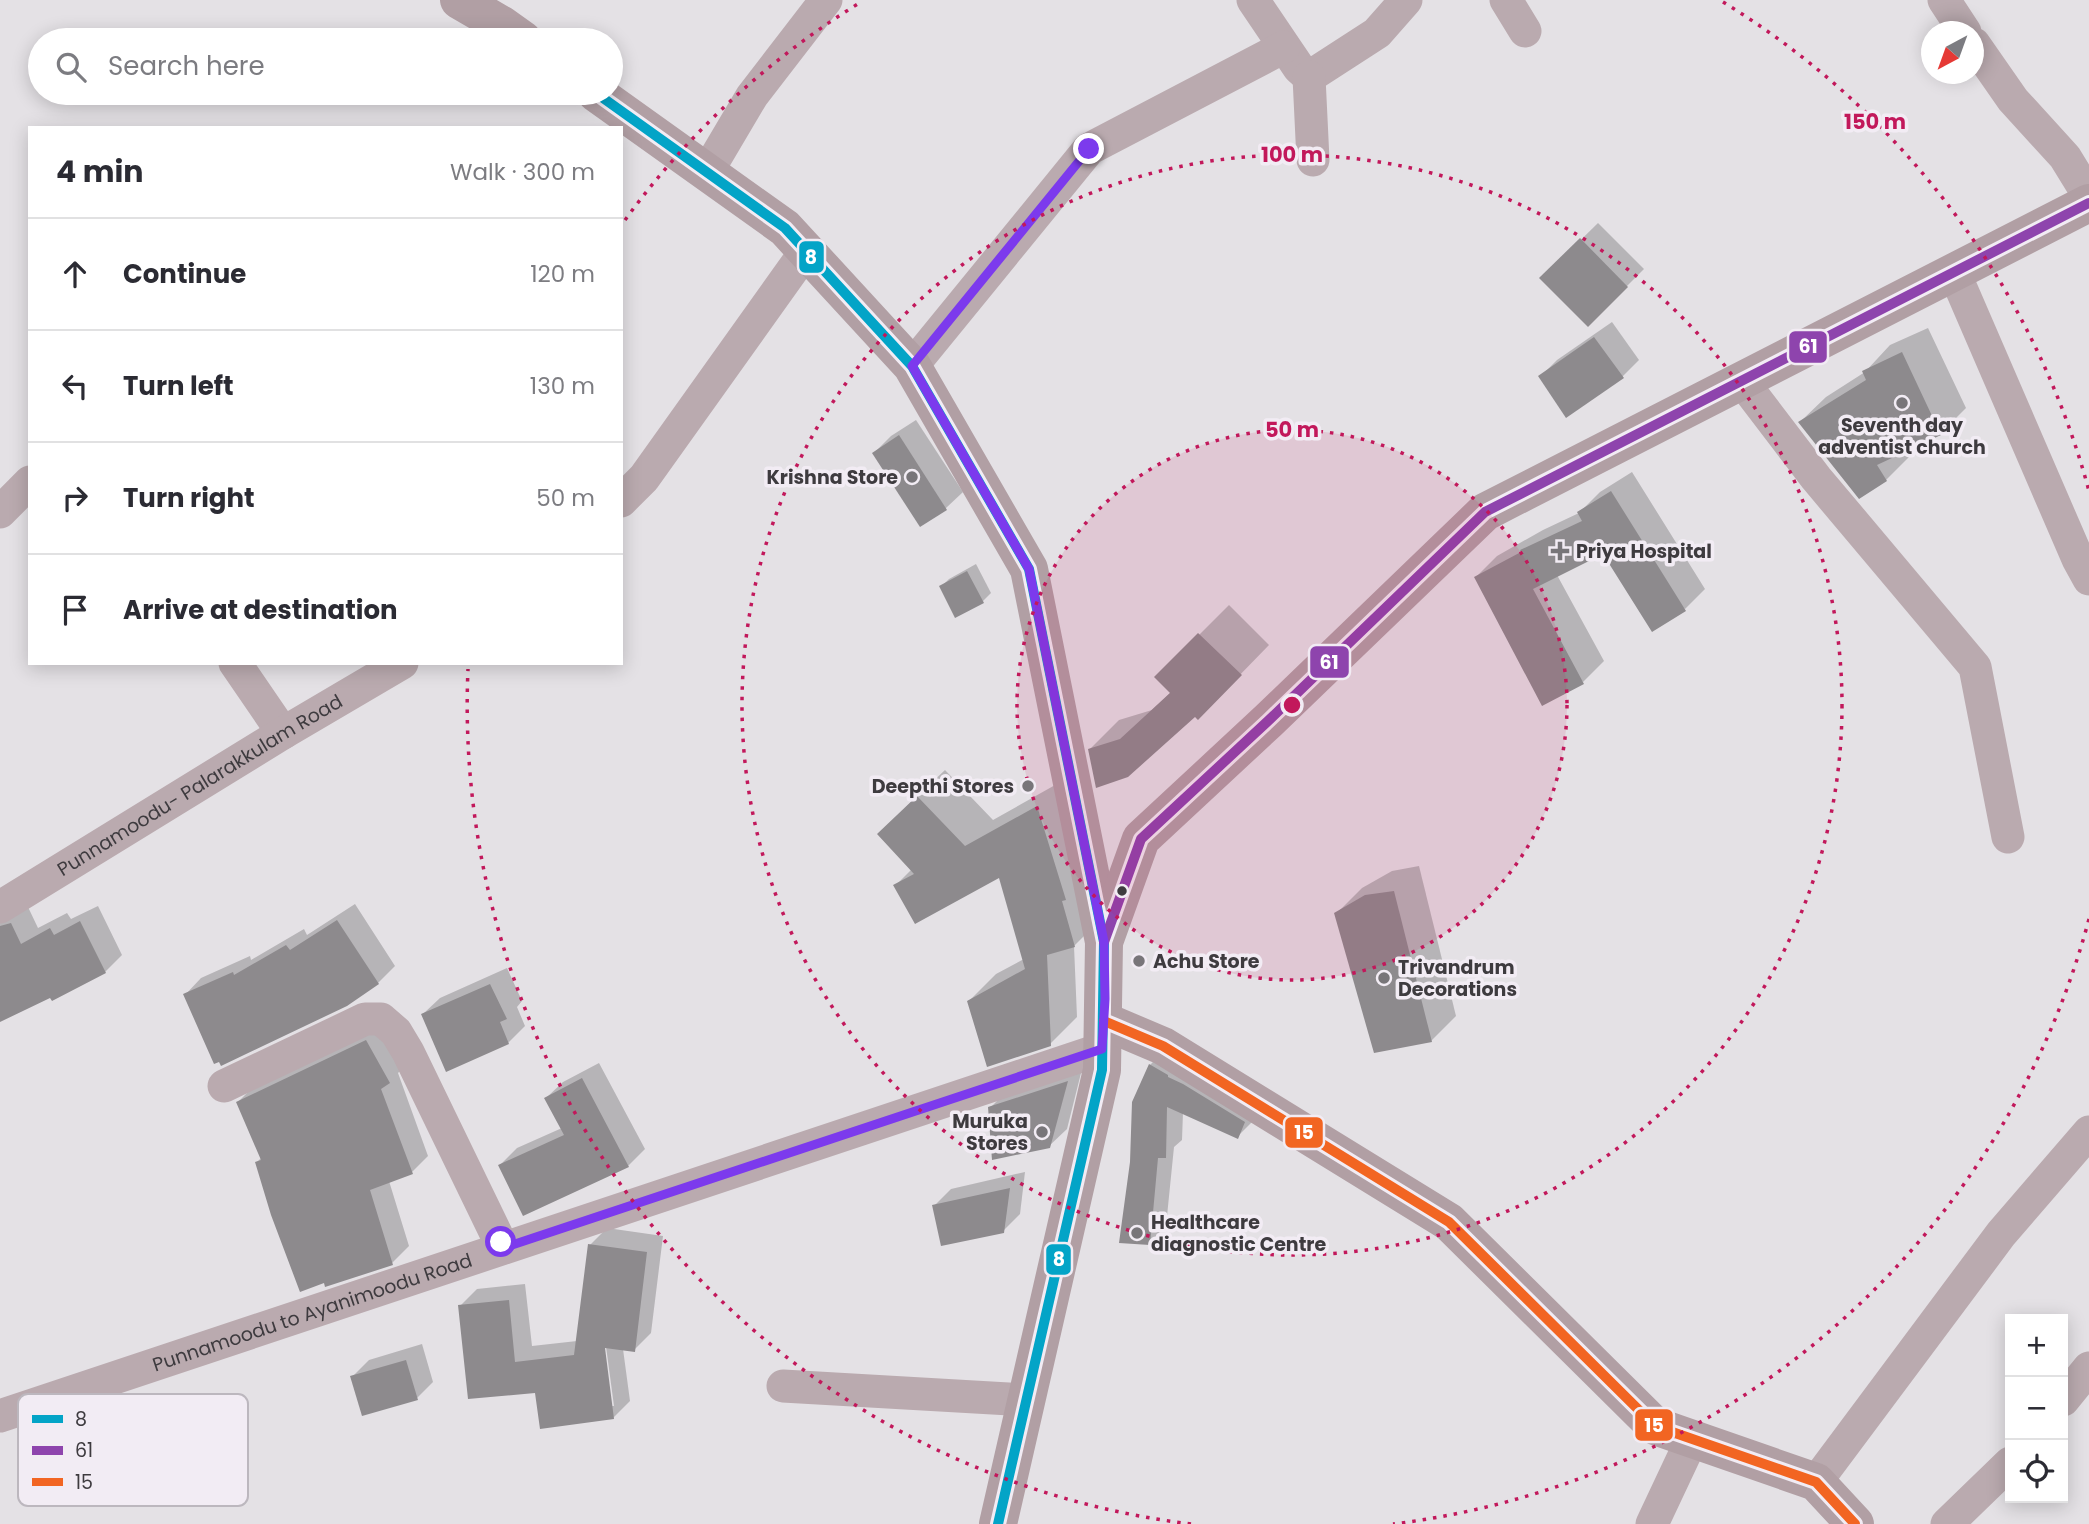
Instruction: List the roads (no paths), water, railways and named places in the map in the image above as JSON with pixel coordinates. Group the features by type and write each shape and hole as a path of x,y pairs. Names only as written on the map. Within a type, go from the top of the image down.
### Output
{"main road":[{"path":"459,0 506,28"},
{"path":"613,105 785,228 912,366 1029,569 1104,942 1102,1070 998,1524"},
{"path":"1104,942 1141,839 1485,512 2089,203"},
{"path":"1103,1035 1163,1046 1449,1222 1655,1426 1816,1482 1855,1524"}],"street":[{"path":"706,172 752,96 826,0"},
{"path":"1253,0 1299,68 1309,77 1314,160"},
{"path":"1309,77 1377,33 1406,0"},
{"path":"1506,0 1525,31"},
{"path":"1944,0 1958,21"},
{"path":"912,366 1089,149 1284,47"},
{"path":"1984,59 2013,100 2065,157 2089,196"},
{"path":"623,499 644,478 806,251"},
{"path":"1954,272 2089,579"},
{"path":"1742,381 1816,478 1975,667 2008,837"},
{"path":"0,512 28,484"},
{"path":"236,665 283,733"},
{"name":"Punnamoodu- Palarakkulam Road","path":"0,907 399,665"},
{"path":"224,1086 365,1019 381,1019 396,1032 408,1052 503,1248"},
{"name":"Punnamoodu to Ayanimoodu Road","path":"66,1394 503,1248 1103,1035"},
{"path":"1816,1482 2001,1234 2089,1132"},
{"path":"2068,1394 2089,1368"},
{"path":"783,1386 1027,1400"},
{"name":"Punnamoodu to Ayanimoodu Road","path":"0,1416 18,1410"},
{"path":"1652,1524 1692,1439"},
{"path":"1947,1524 2005,1468"}],"place":[{"name":"Seventh day adventist church","path":"1902,403"},
{"name":"Krishna Store","path":"912,477"},
{"name":"Priya Hospital","path":"1560,551"},
{"name":"Deepthi Stores","path":"1028,786"},
{"name":"Achu Store","path":"1139,961"},
{"name":"Trivandrum Decorations","path":"1384,978"},
{"name":"Muruka Stores","path":"1042,1132"},
{"name":"Healthcare diagnostic Centre","path":"1137,1233"}]}
